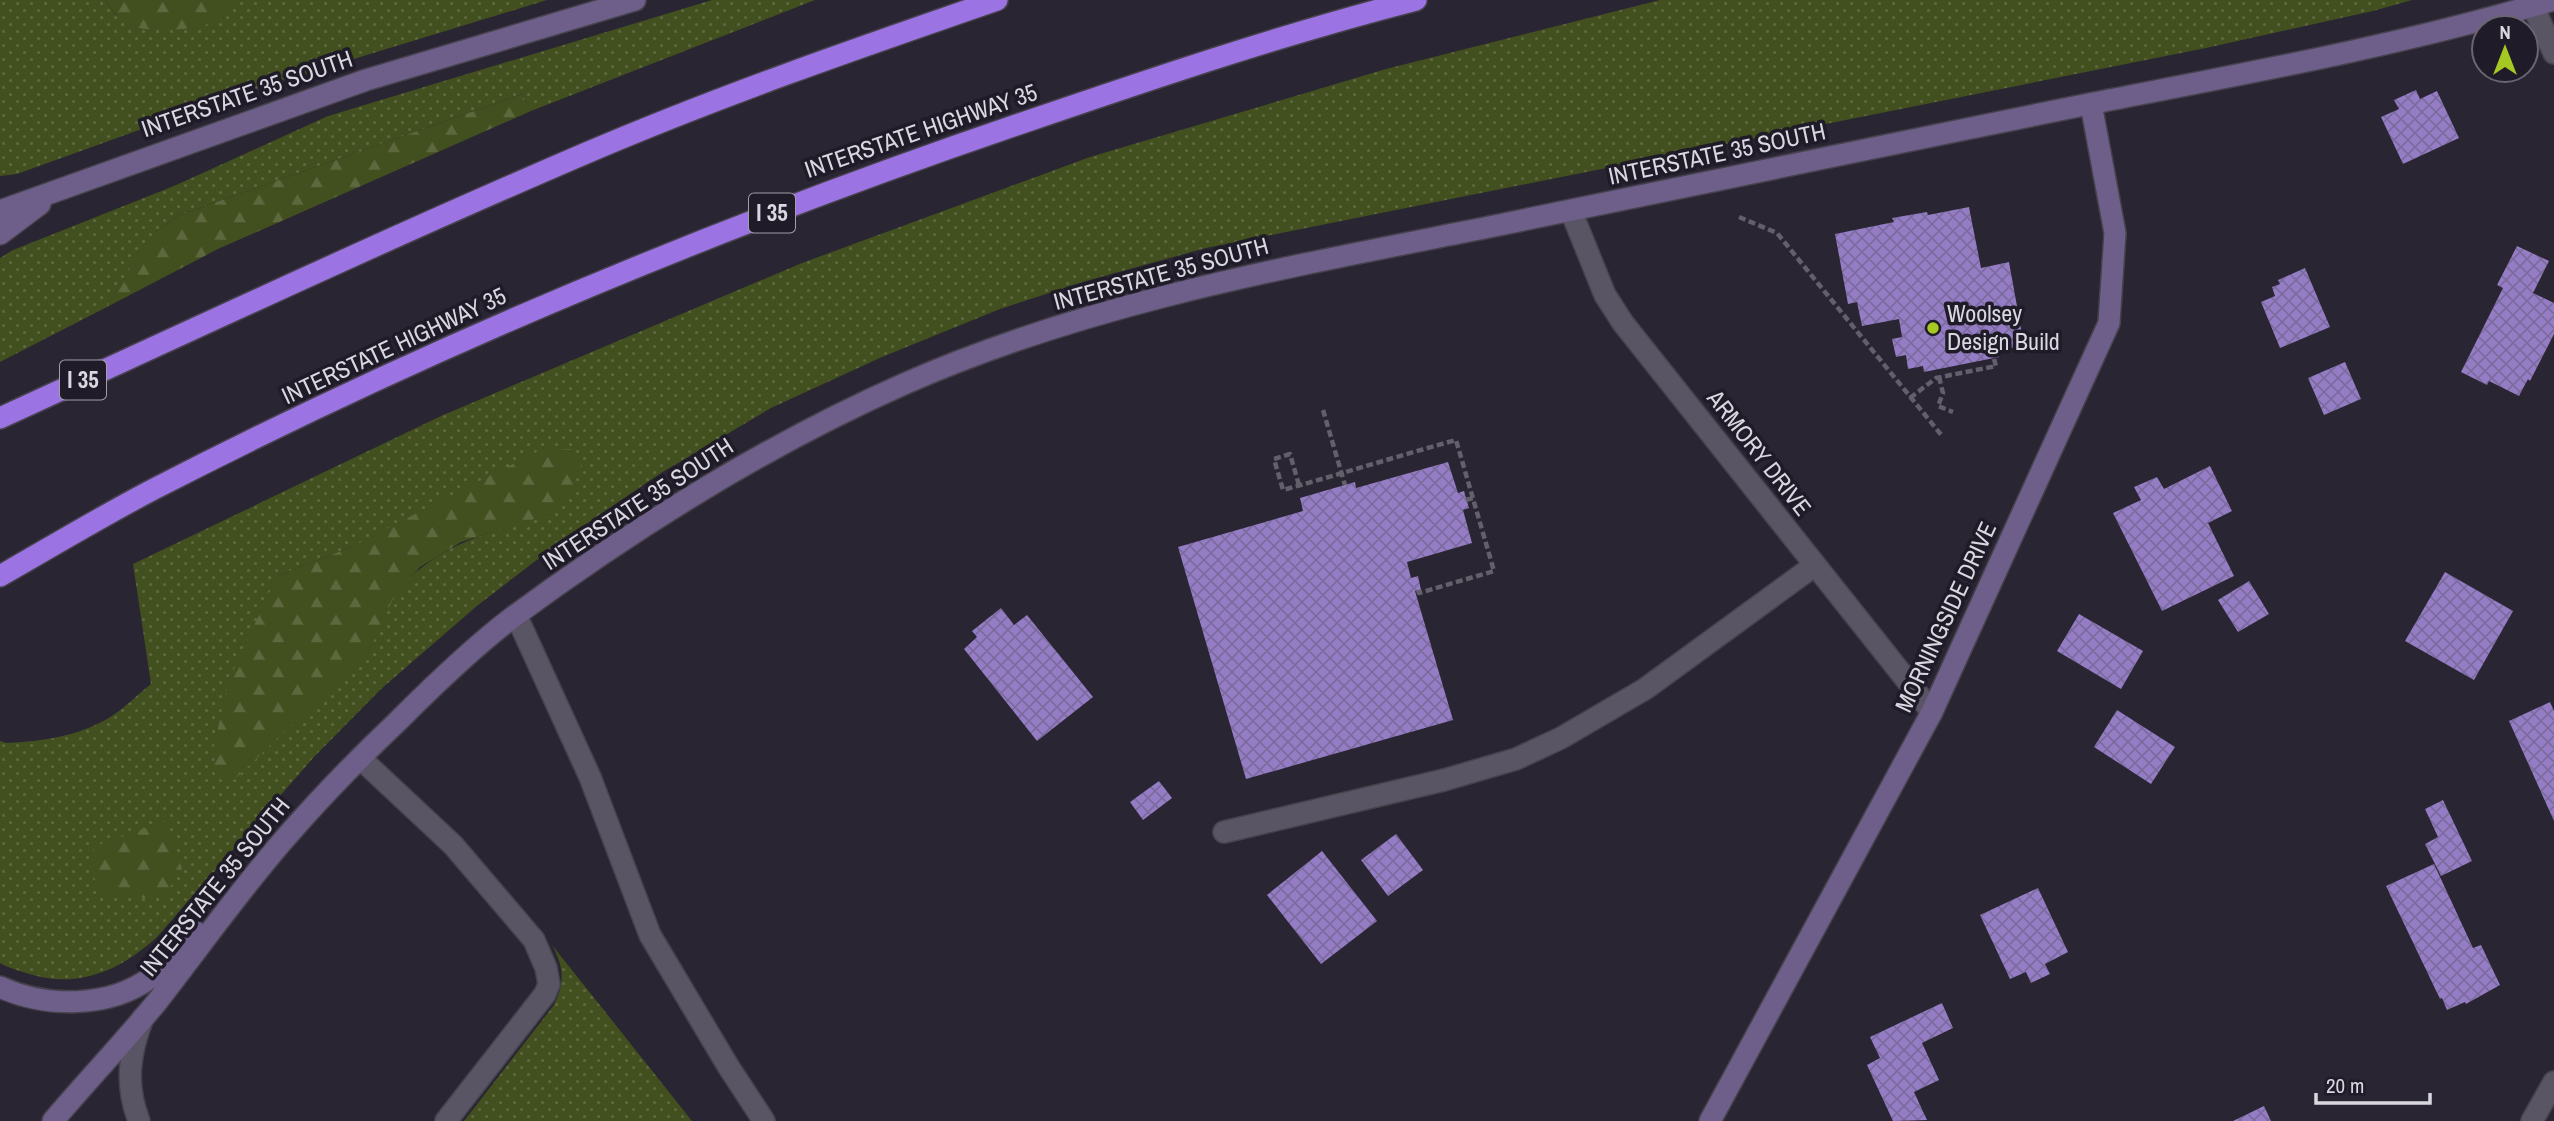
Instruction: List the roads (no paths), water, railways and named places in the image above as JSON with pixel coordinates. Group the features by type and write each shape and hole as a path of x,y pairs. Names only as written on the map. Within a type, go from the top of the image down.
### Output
{"highway":[{"name":"I 35","path":"0,418 585,153 794,71 997,0"},
{"name":"INTERSTATE HIGHWAY 35","path":"0,576 152,490 390,373 778,210 912,160 1125,88 1416,0"}],"main road":[{"name":"INTERSTATE 35 SOUTH","path":"0,211 366,80 635,0"},
{"name":"INTERSTATE 35 SOUTH","path":"53,1121 143,1018 286,836 433,686 516,615 622,541 727,476 843,412 907,382 979,354 1156,297 1245,275 2313,61 2543,3"},
{"name":"MORNINGSIDE DRIVE","path":"1710,1121 1932,712 2109,323 2115,233 2091,104"},
{"path":"0,234 56,192"},
{"path":"0,987 55,1001 109,997 133,990 154,976 286,836"}],"street":[{"path":"2543,3 2554,53"},
{"name":"ARMORY DRIVE","path":"1571,211 1605,296 1622,323 1932,712"},
{"path":"1224,832 1444,780 1516,759 1561,738 1645,689 1815,565"},
{"path":"516,615 590,777 649,935 764,1121"},
{"path":"360,758 453,845 534,940 547,968 549,984 545,994 446,1121"},
{"path":"139,1121 129,1079 131,1058 143,1018"},
{"path":"2532,1121 2554,1082"}],"place":[{"name":"Woolsey Design Build","path":"1933,328"}]}
